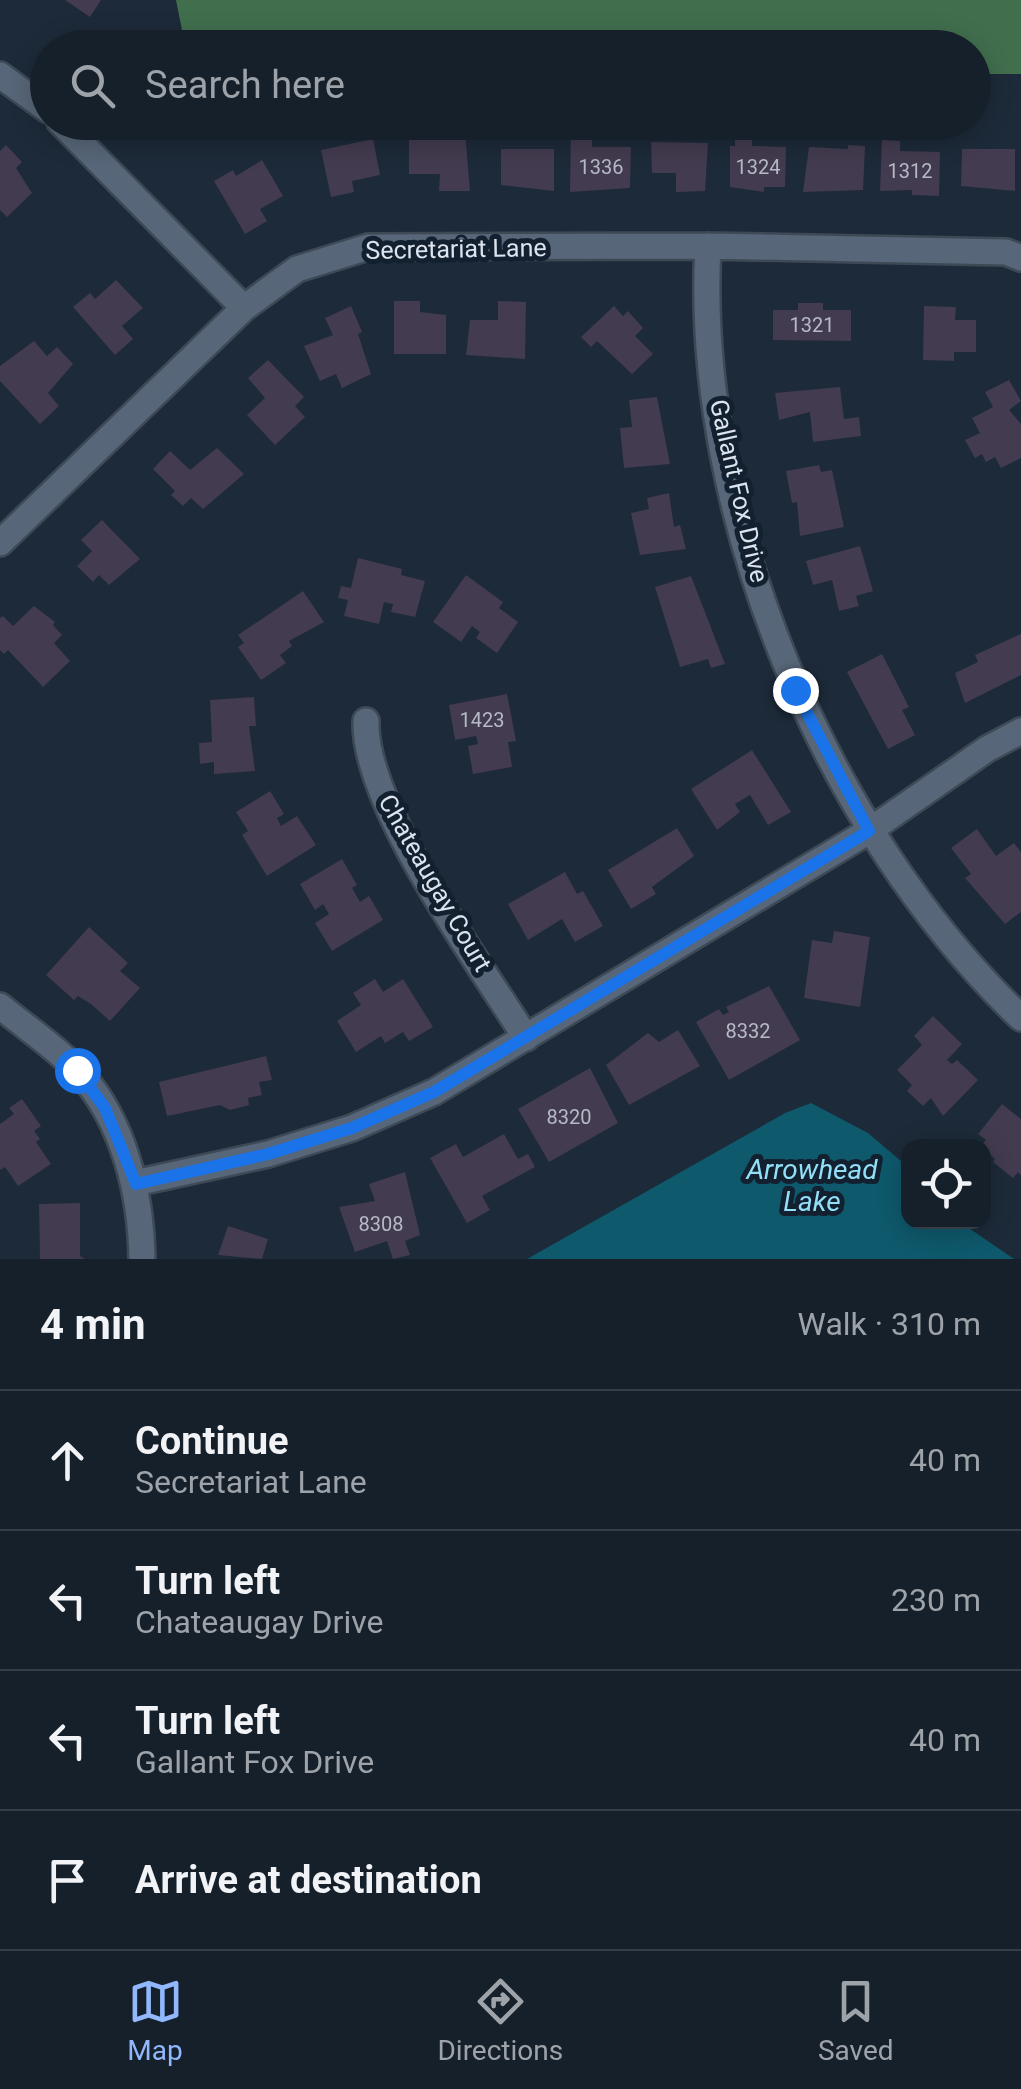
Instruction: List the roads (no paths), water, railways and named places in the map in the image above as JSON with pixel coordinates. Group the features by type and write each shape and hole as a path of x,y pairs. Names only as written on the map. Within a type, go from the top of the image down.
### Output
{"street":[{"path":"0,75 30,95"},
{"path":"78,140 244,308"},
{"name":"Secretariat Lane","path":"0,543 244,308 297,269 368,246 708,246 1006,252 1021,258"},
{"name":"Gallant Fox Drive","path":"708,246 714,374 748,553 795,690 869,831 932,920 1021,1018"},
{"name":"Chateaugay Court","path":"366,721 366,743 387,811 526,1038"},
{"path":"136,1184 268,1154 352,1128 434,1092 869,831 987,748 1021,731"},
{"path":"0,1006 77,1070 105,1108 136,1184 142,1259"}],"water":[{"name":"Arrowhead Lake","path":"811,1103 868,1133 901,1161 901,1229 970,1229 1014,1259 527,1259 785,1113"}]}
